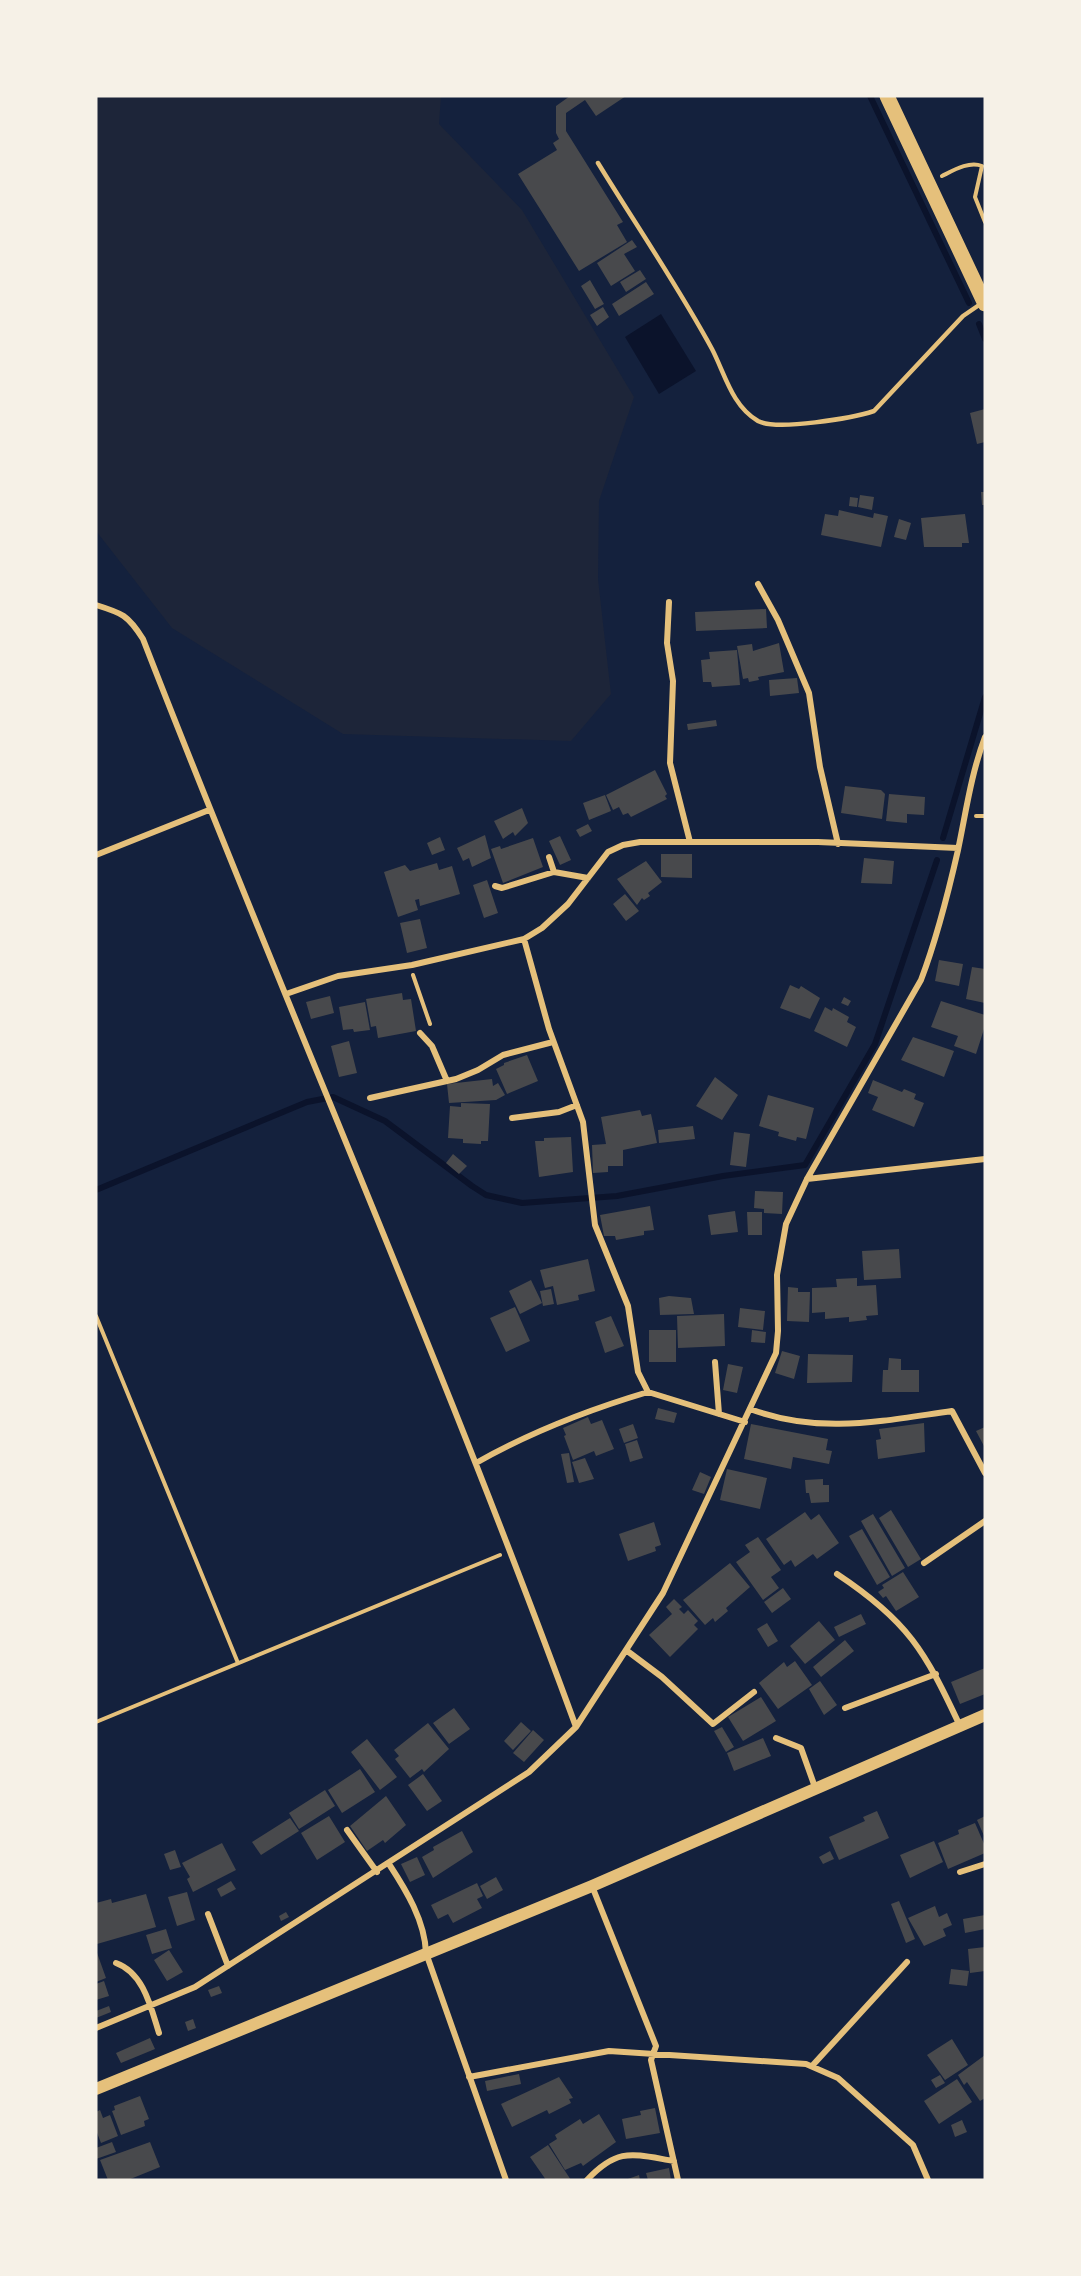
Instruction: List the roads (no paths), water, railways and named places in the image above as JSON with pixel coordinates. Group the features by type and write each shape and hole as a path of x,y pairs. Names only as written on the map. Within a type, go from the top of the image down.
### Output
{"main road":[{"path":"887,96 985,303"},
{"path":"96,2089 592,1887 985,1715"}],"street":[{"path":"758,584 778,620 810,693 820,767 838,844"},
{"path":"669,602 668,642 673,681 670,763 690,842"},
{"path":"96,605 122,613 133,622 143,639 209,810 512,1551 576,1727"},
{"path":"96,2028 195,1987 377,1872 529,1772 576,1727 663,1593 776,1353 777,1275 786,1224 807,1179 921,980 932,951 958,848 963,816 985,737"},
{"path":"96,855 209,810"},
{"path":"286,994 338,976 410,966 524,939 542,928 568,904 608,852 623,845 640,842 690,842 958,848"},
{"path":"549,857 554,872"},
{"path":"495,886 502,888 554,872 588,878"},
{"path":"524,939 553,1042 583,1122 595,1225 628,1306 638,1372 648,1392"},
{"path":"422,1034 432,1046 447,1081"},
{"path":"370,1098 447,1081 478,1070 503,1055 553,1042"},
{"path":"512,1118 559,1112 577,1105"},
{"path":"807,1179 985,1159"},
{"path":"715,1362 719,1414"},
{"path":"476,1463 498,1450 648,1392 745,1422"},
{"path":"750,1409 777,1419 845,1426 952,1411 985,1473"},
{"path":"924,1563 985,1521"},
{"path":"837,1574 866,1593 902,1625 936,1674 960,1727"},
{"path":"626,1650 662,1677 713,1724 754,1692"},
{"path":"845,1708 936,1674"},
{"path":"776,1738 801,1748 816,1790"},
{"path":"347,1830 377,1872"},
{"path":"389,1863 410,1896 426,1940 426,1953 506,2180"},
{"path":"960,1872 985,1864"},
{"path":"592,1887 656,2046 651,2060 678,2180"},
{"path":"208,1914 228,1966"},
{"path":"812,2066 907,1962"},
{"path":"116,1963 132,1973 145,1991 159,2032"},
{"path":"469,2077 609,2051 812,2066 838,2078 913,2145 928,2180"},
{"path":"587,2180 604,2163 613,2158 636,2156 674,2161"}],"lane":[{"path":"598,163 712,350 731,391 758,421 776,426 854,418 874,411 963,316 985,303"}],"waterway":[{"path":"870,96 969,303"},
{"path":"979,324 985,339"},
{"path":"943,838 985,697"},
{"path":"96,1190 307,1102 333,1097 385,1121 486,1195 522,1203 617,1196 723,1176 805,1165 875,1044 937,860"}]}
